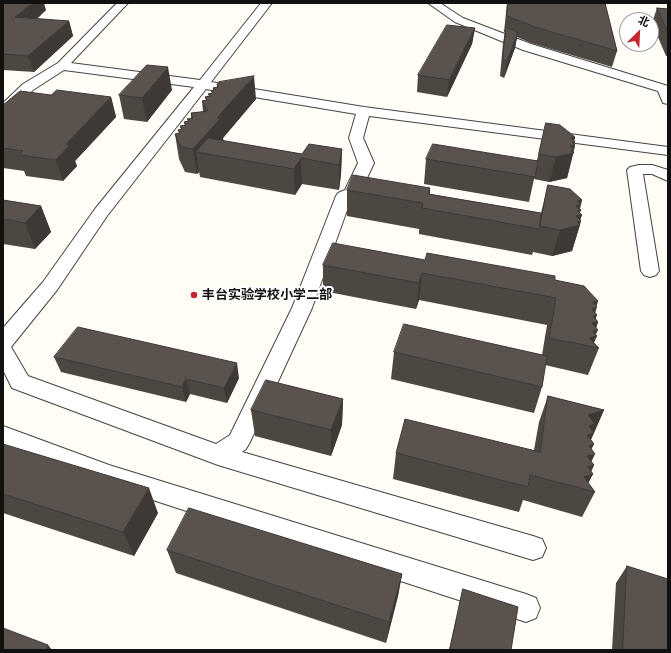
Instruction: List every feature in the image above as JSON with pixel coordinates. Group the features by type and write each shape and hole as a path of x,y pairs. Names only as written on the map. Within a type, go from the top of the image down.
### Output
{"street":[{"path":"3,110 28,87 62,66 123,3"},
{"path":"3,342 50,286 101,213 267,3"},
{"path":"433,3 459,20 527,48 664,89 668,100"},
{"path":"62,66 202,84 364,111 668,152"},
{"path":"218,455 238,442 302,308 344,196 352,193 366,163 356,138 364,111"},
{"path":"632,147 650,271"},
{"path":"635,170 645,168 656,170 668,176"},
{"path":"3,351 20,382 218,455 533,548"},
{"path":"3,436 107,475 526,608"}],"building":[{"path":"3,3 33,3 15,17 69,21 28,56 3,54"},
{"path":"508,3 605,3 617,51 535,27 507,16"},
{"path":"657,8 668,9 668,32 659,12"},
{"path":"447,25 475,28 449,80 418,75"},
{"path":"506,27 518,32 507,61 503,60"},
{"path":"147,65 168,67 142,98 119,95"},
{"path":"254,76 217,118 221,118 193,149 181,147 175,134 180,133 178,130 182,129 180,126 186,125 184,122 189,121 187,119 193,118 191,113 208,111 202,101 207,100 205,97 210,96 208,94 213,93 211,91 214,90 213,88 218,87 217,84 220,83 219,82"},
{"path":"57,90 111,97 66,144 70,145 56,160 19,155 23,151 3,148 3,105 20,91 51,95"},
{"path":"546,123 560,125 575,137 571,138 575,142 572,142 575,145 570,146 574,150 571,151 574,153 556,157 539,154"},
{"path":"208,138 302,154 309,144 342,149 339,165 301,158 294,169 196,152"},
{"path":"433,144 538,161 535,177 426,159"},
{"path":"353,175 430,188 428,194 541,213 539,229 422,208 423,203 347,190"},
{"path":"548,185 570,189 582,200 577,201 581,204 576,206 581,210 578,211 582,215 576,216 581,221 577,222 580,225 560,230 540,226"},
{"path":"3,200 41,206 25,223 3,219"},
{"path":"333,243 425,260 427,253 555,276 555,280 584,286 598,301 593,302 597,307 592,309 597,315 593,316 598,322 592,323 598,330 593,331 597,336 589,338 599,348 549,338 556,298 422,273 419,283 323,265"},
{"path":"404,324 547,356 542,387 394,352"},
{"path":"78,327 237,363 224,388 186,379 182,387 54,357"},
{"path":"266,380 343,399 331,430 251,410"},
{"path":"548,396 604,410 588,415 595,424 589,426 594,433 587,435 594,444 589,446 595,454 587,456 594,465 588,467 593,474 584,477 595,492 530,475 528,487 396,453 405,419 540,452"},
{"path":"3,444 149,488 123,532 3,494"},
{"path":"189,508 402,574 389,622 167,550"},
{"path":"627,566 668,579 668,650 623,650"},
{"path":"463,589 518,607 511,650 450,650"},
{"path":"3,628 48,645 46,650 3,650"}],"place":[{"name":"丰台实验学校小学二部","path":"194,295"}]}
